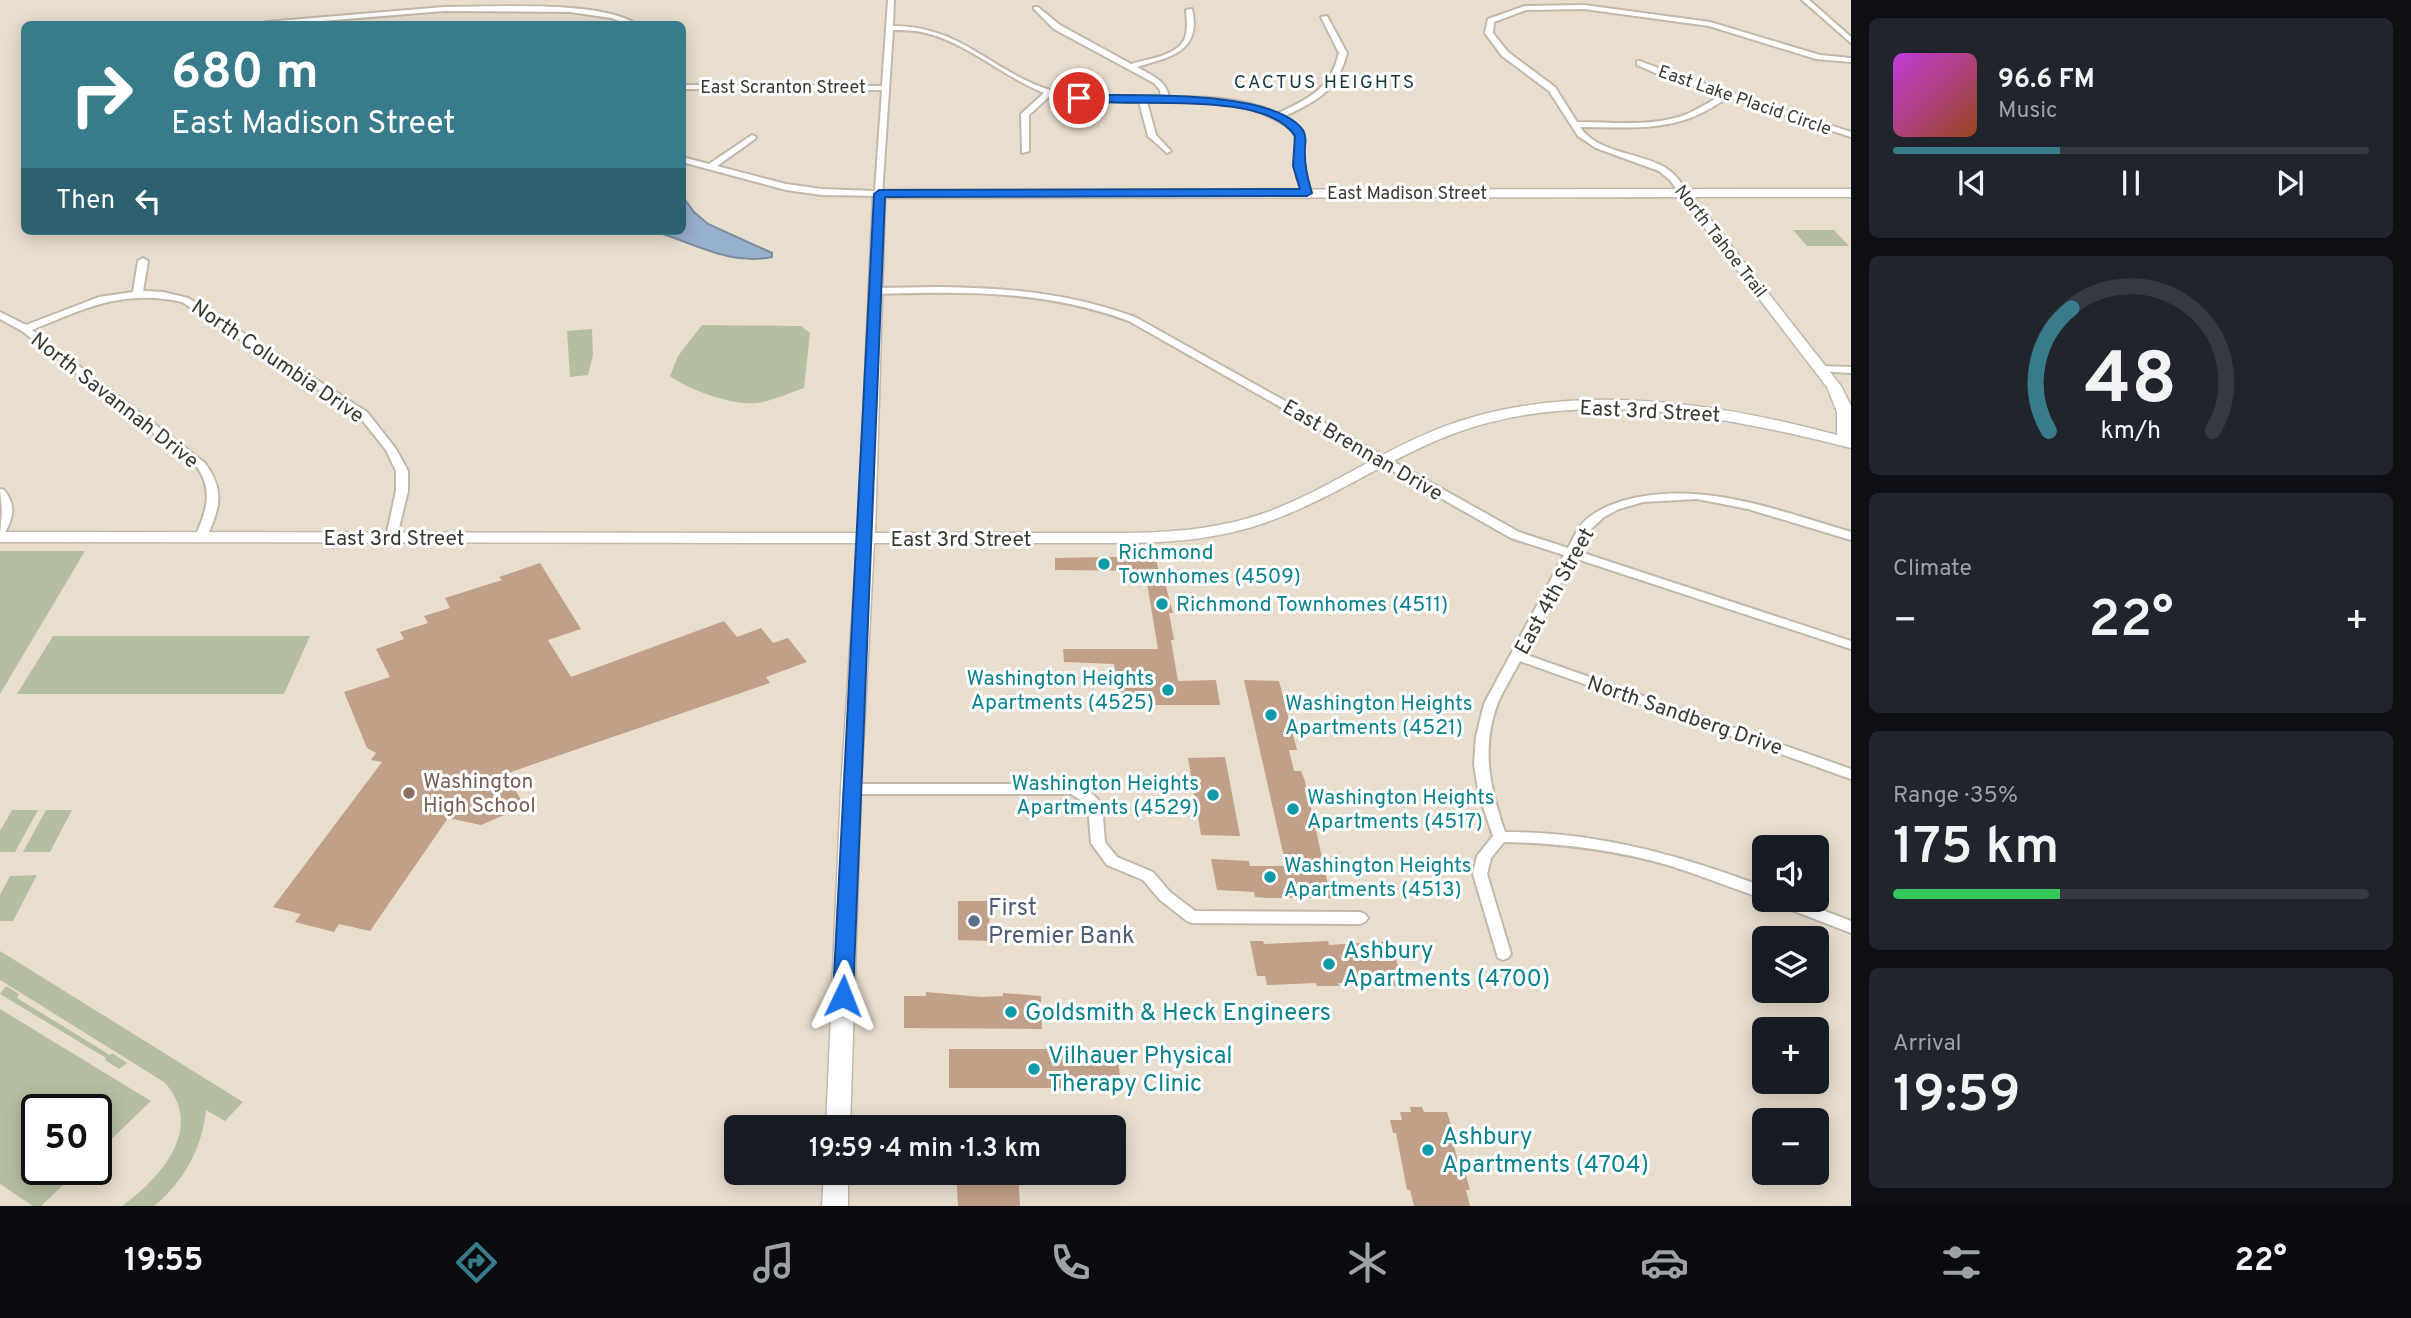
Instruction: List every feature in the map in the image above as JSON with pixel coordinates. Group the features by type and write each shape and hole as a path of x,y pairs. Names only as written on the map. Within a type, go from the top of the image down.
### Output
{"main road":[{"name":"North Tahoe Trail","path":"1684,193 1844,402 1847,442"},
{"name":"East Madison Street","path":"879,194 1851,193"},
{"path":"838,1115 851,789 866,539 879,194"},
{"name":"East 3rd Street","path":"0,537 1131,538 1223,529 1260,520 1382,460 1461,425 1543,409 1587,406 1676,409 1737,416 1847,442"},
{"path":"835,1206 836,1185"}],"street":[{"path":"479,9 484,0"},
{"path":"686,160 795,188 879,194 891,0"},
{"path":"1805,0 1851,41"},
{"name":"North Tahoe Trail","path":"1684,193 1662,169 1599,146 1581,134 1552,89 1497,46 1489,33 1491,20 1525,8 1584,7 1710,24 1819,57 1851,60"},
{"path":"1036,8 1057,27 1157,81 1164,90 1166,100"},
{"path":"296,21 386,12 479,9 595,12 625,21"},
{"path":"1132,66 1169,54 1185,44 1189,37 1191,10"},
{"path":"383,21 386,12"},
{"path":"1278,116 1324,93 1333,83 1343,53 1325,17"},
{"path":"889,28 918,29 942,36 1010,75 1050,92 1095,99 1226,103 1278,116 1297,130 1300,136 1299,166 1307,193"},
{"name":"East Lake Placid Circle","path":"1640,63 1663,74 1851,135"},
{"name":"East Scranton Street","path":"686,87 884,88"},
{"path":"1025,151 1025,114 1050,92"},
{"path":"1574,124 1636,125 1671,121 1690,116 1727,95"},
{"path":"1143,100 1152,136 1167,151"},
{"path":"711,166 752,137"},
{"path":"138,292 143,261"},
{"name":"East Brennan Drive","path":"874,291 1005,290 1048,295 1107,309 1132,319 1515,535 1851,645"},
{"name":"North Columbia Drive","path":"25,329 112,296 138,292 161,293 185,300 363,414 391,449 402,471 402,491 392,537"},
{"name":"North Savannah Drive","path":"0,315 25,329 201,465 211,478 214,492 212,512 201,537"},
{"path":"1821,369 1851,370"},
{"path":"0,492 8,503 8,517 0,531"},
{"name":"East 4th Street","path":"1500,837 1486,795 1481,764 1482,737 1491,704 1586,527 1615,507 1643,499 1697,496 1732,502 1851,536"},
{"name":"North Sandberg Drive","path":"1518,656 1851,774"},
{"path":"851,789 1073,789 1089,798 1095,805 1098,843 1112,861 1148,876 1165,896 1192,917 1360,918"},
{"path":"1503,954 1480,874 1485,856 1500,837 1529,836 1632,848 1752,888"},
{"path":"1812,912 1851,927"}],"green space":[{"path":"1793,230 1834,230 1849,246 1807,246"},
{"path":"702,325 801,326 810,333 804,388 769,401 747,403 712,396 678,381 670,376 678,356"},
{"path":"592,329 593,355 588,375 570,377 567,331"},
{"path":"0,551 85,551 0,694"},
{"path":"53,636 310,636 284,694 17,694"},
{"path":"12,810 38,810 15,852 0,852 0,831"},
{"path":"46,810 72,810 50,852 23,852"},
{"path":"37,875 13,921 0,921 0,895 10,876"},
{"path":"0,951 243,1102 225,1121 206,1110 200,1138 190,1163 165,1197 154,1206 122,1206 151,1181 173,1150 179,1134 181,1116 176,1099 164,1082 0,980"},
{"path":"6,986 19,994 17,998 127,1063 119,1069 105,1060 106,1058 0,994"},
{"path":"0,1009 151,1101 112,1139 112,1094 21,1094 21,1185 63,1185 41,1206 33,1206 0,1184"}],"water":[{"path":"686,201 708,224 772,253 772,257 756,259 726,256 665,235 686,235"}],"building":[{"path":"1156,557 1160,579 1164,579 1173,613 1169,613 1178,681 1216,680 1220,705 1121,705 1114,664 1064,662 1063,649 1158,649 1145,571 1055,570 1055,558"},
{"name":"Washington High School","path":"540,563 581,629 548,640 571,677 724,621 737,637 761,628 773,643 788,638 807,662 766,677 770,683 505,774 525,806 481,825 448,818 370,931 339,924 334,932 295,922 301,914 273,907 382,762 371,760 376,753 367,748 344,692 390,677 376,649 404,639 400,632 428,623 424,616 450,608 445,598 502,580 499,577"},
{"path":"1244,680 1279,681 1297,750 1289,750 1294,771 1301,771 1305,781 1331,898 1267,898 1255,897 1254,892 1217,890 1211,859 1249,861 1250,866 1286,866"},
{"name":"Washington Heights Apartments (4529)","path":"1225,757 1240,836 1201,835 1188,758"},
{"name":"First Premier Bank","path":"958,901 989,901 990,941 958,940"},
{"name":"Ashbury Apartments (4700)","path":"1250,941 1263,941 1264,944 1328,941 1329,945 1391,941 1401,976 1393,976 1396,986 1383,986 1382,982 1338,983 1339,986 1317,986 1316,983 1267,985 1265,976 1257,976"},
{"path":"926,992 981,997 1003,996 1003,993 1041,996 1042,1029 904,1028 904,996 926,996"},
{"name":"Vilhauer Physical Therapy Clinic","path":"949,1049 1117,1049 1121,1088 949,1088"},
{"name":"Ashbury Apartments (4704)","path":"1410,1107 1422,1107 1424,1112 1447,1112 1460,1168 1464,1168 1470,1190 1466,1190 1470,1206 1414,1206 1410,1190 1407,1190 1396,1133 1393,1133 1390,1120 1402,1120 1400,1112 1411,1112"},
{"path":"957,1185 1019,1185 1020,1206 958,1206"}],"place":[{"name":"Richmond Townhomes (4509)","path":"1104,564"},
{"name":"Richmond Townhomes (4511)","path":"1162,604"},
{"name":"Washington Heights Apartments (4525)","path":"1168,690"},
{"name":"Washington Heights Apartments (4521)","path":"1271,715"},
{"name":"Washington High School","path":"409,793"},
{"name":"Washington Heights Apartments (4529)","path":"1213,795"},
{"name":"Washington Heights Apartments (4517)","path":"1293,809"},
{"name":"Washington Heights Apartments (4513)","path":"1270,877"},
{"name":"First Premier Bank","path":"974,921"},
{"name":"Ashbury Apartments (4700)","path":"1329,964"},
{"name":"Goldsmith & Heck Engineers","path":"1011,1012"},
{"name":"Vilhauer Physical Therapy Clinic","path":"1034,1069"},
{"name":"Ashbury Apartments (4704)","path":"1428,1150"}],"district":[{"name":"CACTUS HEIGHTS","path":"1325,81"}],"route":[{"path":"843,996 851,789 866,539 879,194 1307,193 1299,166 1300,136 1297,130 1278,116 1256,108 1212,101 1079,98"}]}
